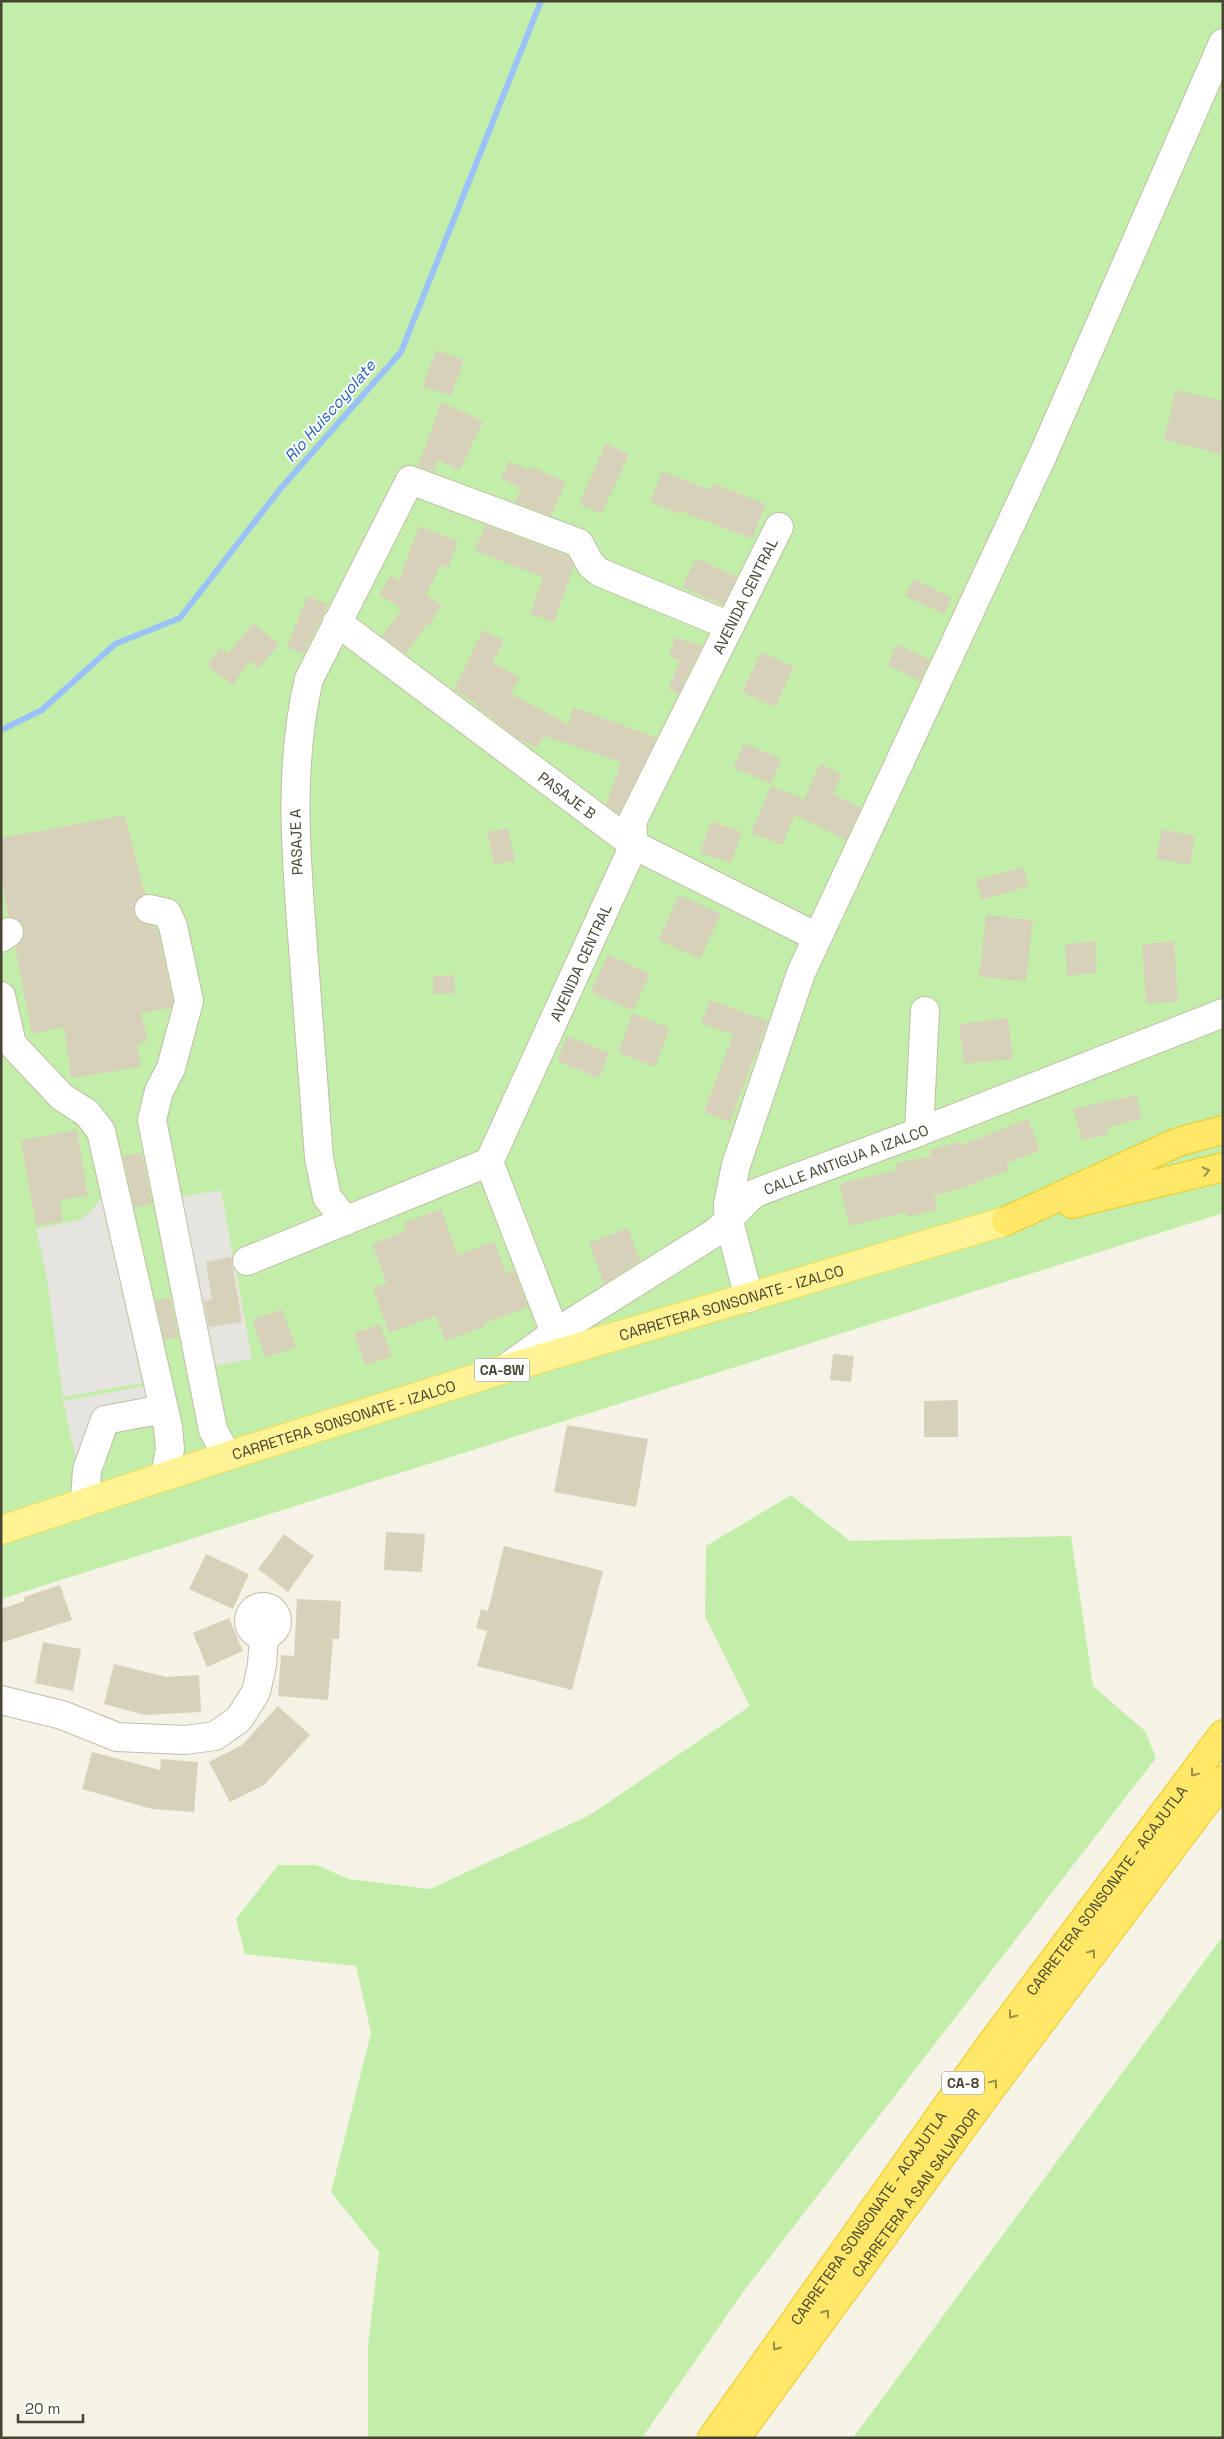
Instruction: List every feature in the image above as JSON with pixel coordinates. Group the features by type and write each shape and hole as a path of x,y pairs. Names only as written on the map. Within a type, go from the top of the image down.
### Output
{"highway":[{"path":"1006,1221 1178,1142 1223,1130"},
{"path":"1006,1221 1223,1146"},
{"path":"1006,1221 1223,1167"},
{"name":"CARRETERA SONSONATE - ACAJUTLA","path":"712,2438 991,2044 1223,1734"},
{"name":"CARRETERA A SAN SALVADOR","path":"736,2438 992,2087 1223,1780"}],"main road":[{"name":"CARRETERA SONSONATE - IZALCO","path":"1,1530 165,1476 505,1369 1006,1221"}],"street":[{"path":"749,1298 728,1221 728,1204 736,1165 801,973 1042,457 1223,43"},
{"name":"PASAJE A","path":"346,1221 327,1197 319,1158 296,861 295,803 303,703 309,679 410,480 579,543 591,565 598,572 730,626"},
{"name":"AVENIDA CENTRAL","path":"489,1162 634,845 632,822 779,527"},
{"name":"PASAJE B","path":"337,622 634,845 817,937"},
{"path":"149,908 167,913 173,926 190,1001 171,1068 159,1091 152,1120 214,1430 228,1456"},
{"path":"1,996 12,1044 62,1097 86,1113 101,1131 164,1409 170,1448 165,1476"},
{"path":"919,1132 925,1011"},
{"name":"CALLE ANTIGUA A IZALCO","path":"505,1369 554,1333 716,1232 728,1221 742,1203 755,1193 919,1132 1223,1013"},
{"path":"247,1261 489,1162 554,1333"},
{"path":"85,1503 87,1470 106,1420 164,1409"},
{"path":"1,1700 62,1715 117,1737 185,1740 215,1736 239,1719 256,1692 262,1665 264,1634"}],"green space":[{"path":"1,1 1223,1 1223,1213 1,1599"},
{"path":"791,1495 850,1541 1071,1536 1093,1686 1145,1731 1156,1758 743,2292 642,2438 368,2438 368,2346 379,2252 331,2192 371,2033 356,1966 245,1954 236,1919 278,1865 316,1865 349,1879 430,1889 590,1815 750,1706 705,1616 706,1546"},
{"path":"1223,1936 1223,2438 853,2438"}],"shaded area":[{"path":"221,1190 252,1359 207,1367 180,1197"},
{"path":"104,1194 142,1383 63,1397 46,1273 36,1229 80,1220 94,1208"},
{"path":"145,1386 149,1409 103,1418 79,1472 63,1401"}],"building":[{"path":"436,350 464,360 451,396 423,386"},
{"path":"1176,390 1223,401 1223,444 1220,454 1164,440"},
{"path":"441,402 483,421 460,470 438,460 434,472 418,466"},
{"path":"606,443 629,454 602,514 579,504"},
{"path":"509,461 529,470 531,466 566,482 551,516 515,502 521,488 501,479"},
{"path":"662,471 711,490 713,483 766,504 752,539 680,511 679,514 650,502"},
{"path":"485,525 568,556 574,566 554,622 530,614 543,577 475,551"},
{"path":"419,526 458,541 448,568 441,565 426,595 442,605 429,626 427,624 406,654 382,636 402,609 379,595 391,575 399,580"},
{"path":"696,558 737,577 723,605 682,587"},
{"path":"914,579 952,598 944,614 905,596"},
{"path":"307,596 328,604 304,654 287,647"},
{"path":"253,623 279,644 259,668 250,661 233,685 207,666 220,648 228,654"},
{"path":"483,630 504,640 493,663 520,677 511,694 568,724 573,707 657,738 619,814 606,805 621,762 544,736 537,748 517,738 476,706 477,704 454,690"},
{"path":"675,637 702,646 679,693 668,689 680,660 669,657"},
{"path":"897,644 930,660 920,681 887,665"},
{"path":"761,652 794,667 775,707 742,692"},
{"path":"744,743 781,759 771,784 733,768"},
{"path":"820,764 842,774 833,794 861,808 846,840 795,815 782,845 751,833 771,786 804,799"},
{"path":"125,815 145,894 137,899 134,913 139,921 157,928 173,1001 171,1008 141,1013 148,1041 137,1044 141,1067 71,1078 64,1027 32,1034 15,947 23,939 24,930 21,922 9,917 1,878 1,838"},
{"path":"711,821 742,832 731,863 700,853"},
{"path":"508,828 515,861 494,865 487,832"},
{"path":"1162,829 1195,836 1190,865 1156,859"},
{"path":"1023,867 1029,886 982,900 976,880"},
{"path":"679,895 721,914 700,959 658,940"},
{"path":"986,915 1033,920 1026,981 979,977"},
{"path":"1095,941 1097,973 1067,976 1065,944"},
{"path":"1174,941 1178,1002 1146,1004 1142,944"},
{"path":"608,955 650,974 633,1011 591,992"},
{"path":"454,975 455,993 433,994 433,976"},
{"path":"710,1000 768,1021 730,1122 704,1112 733,1035 701,1023"},
{"path":"633,1013 670,1028 655,1067 618,1052"},
{"path":"1008,1018 1013,1059 964,1064 959,1024"},
{"path":"567,1036 609,1053 599,1078 557,1061"},
{"path":"1136,1095 1142,1118 1107,1128 1108,1134 1082,1141 1073,1109"},
{"path":"1028,1119 1040,1150 1007,1163 1009,1170 968,1186 934,1196 937,1210 907,1217 906,1212 850,1226 839,1184 897,1170 896,1163 931,1156 930,1150 960,1142 961,1145"},
{"path":"77,1130 88,1196 60,1200 63,1221 36,1226 21,1140"},
{"path":"142,1153 152,1204 134,1208 123,1156"},
{"path":"441,1209 458,1255 494,1241 507,1274 514,1271 528,1307 483,1324 484,1327 445,1341 436,1316 389,1333 373,1288 387,1283 372,1244 406,1231 403,1223"},
{"path":"628,1228 640,1261 604,1284 589,1243"},
{"path":"231,1257 242,1322 209,1327 204,1301 212,1300 206,1262"},
{"path":"170,1297 178,1337 164,1340 155,1300"},
{"path":"282,1309 296,1347 266,1358 252,1320"},
{"path":"380,1324 392,1356 365,1365 354,1333"},
{"path":"833,1354 854,1356 851,1382 830,1380"},
{"path":"958,1400 958,1437 924,1437 924,1401"},
{"path":"567,1425 648,1439 636,1507 554,1492"},
{"path":"386,1532 425,1534 422,1572 384,1570"},
{"path":"284,1534 314,1556 288,1592 258,1569"},
{"path":"504,1546 603,1571 572,1690 477,1666 487,1631 476,1628 481,1609 488,1611"},
{"path":"206,1554 249,1574 233,1609 189,1589"},
{"path":"60,1585 72,1620 1,1643 1,1609 25,1601 24,1597"},
{"path":"297,1599 341,1601 339,1639 333,1639 328,1700 278,1696 281,1655 294,1656"},
{"path":"229,1618 243,1651 207,1667 193,1633"},
{"path":"43,1642 81,1649 73,1691 35,1683"},
{"path":"114,1664 166,1677 199,1675 201,1712 145,1715 104,1704"},
{"path":"278,1706 310,1735 264,1785 230,1802 209,1762 242,1745"},
{"path":"92,1752 160,1770 161,1759 198,1762 194,1812 152,1809 82,1789"}],"waterway":[{"name":"Río Huiscoyolate","path":"1,730 42,710 115,644 180,618 281,488 401,352 541,1"}]}
